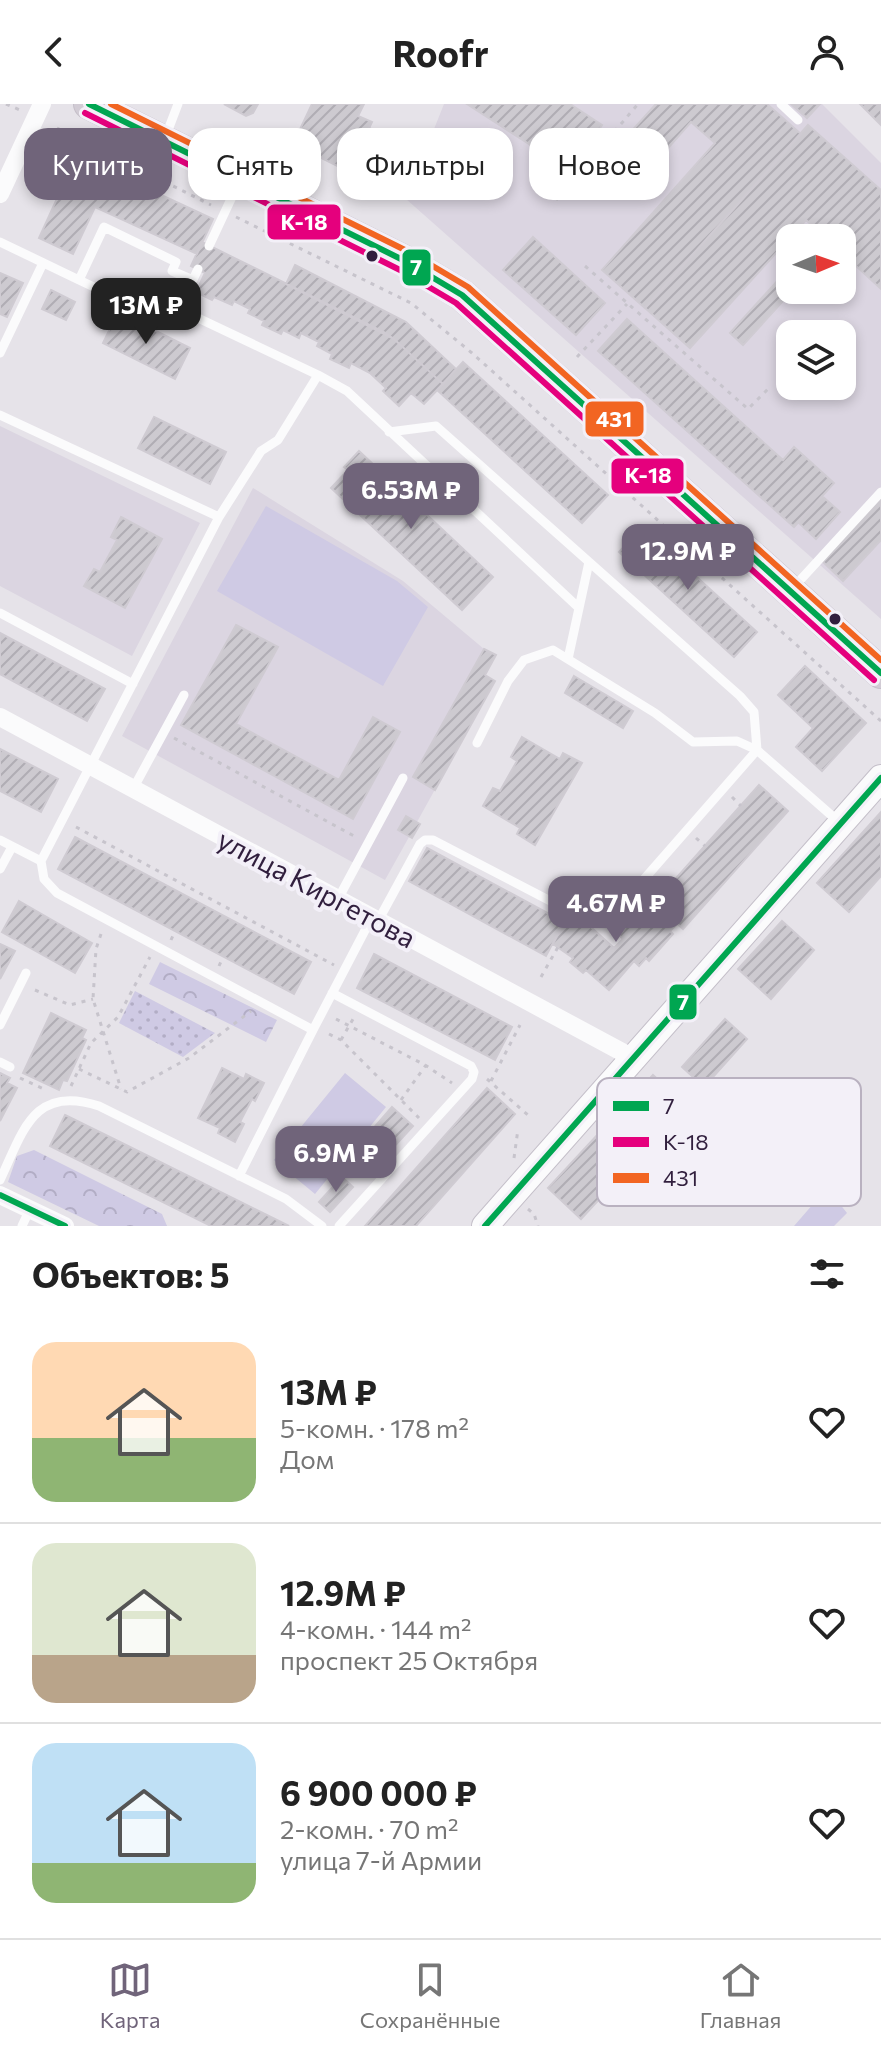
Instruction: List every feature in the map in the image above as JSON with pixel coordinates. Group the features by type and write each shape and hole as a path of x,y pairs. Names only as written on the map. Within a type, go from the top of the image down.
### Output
{"main road":[{"path":"89,104 137,128"},
{"path":"284,200 405,261 462,295 881,673"}],"street":[{"path":"0,194 42,104"},
{"name":"улица Киргетова","path":"0,717 635,1059"},
{"path":"618,1078 881,778"},
{"path":"485,1226 597,1101"},
{"path":"0,1195 26,1218 65,1226"}],"lane":[{"path":"168,128 178,104"},
{"path":"781,104 798,120"},
{"path":"209,246 230,200"},
{"path":"79,280 104,227 176,262 172,271 193,280"},
{"path":"0,242 172,324 198,269"},
{"path":"0,353 43,263"},
{"path":"179,309 347,391 579,608"},
{"path":"314,1028 57,893 44,879 41,861 219,517 261,451 278,440 318,375"},
{"path":"0,415 219,517"},
{"path":"239,1176 344,970 420,844 433,840 560,906 599,916 617,910 757,750 754,712 740,696 436,426 389,432"},
{"path":"791,591 881,492"},
{"path":"568,659 589,562"},
{"path":"0,613 133,684"},
{"path":"477,743 508,681 524,660 553,650 655,713 693,742 737,741 757,750 841,824"},
{"path":"133,789 184,695"},
{"path":"338,899 403,778"},
{"path":"0,840 41,861"},
{"path":"0,869 12,847"},
{"path":"0,1025 24,978"},
{"path":"332,993 471,1066 474,1072 462,1090 339,1226"},
{"path":"0,1062 10,1067"},
{"path":"0,1180 31,1116 48,1103 65,1099 82,1100 286,1199 322,1226"}],"path":[{"path":"6,104 24,112"},
{"path":"618,128 638,104"},
{"path":"172,186 411,303 472,353 881,721"},
{"path":"585,266 748,409 771,386"},
{"path":"577,357 627,304"},
{"path":"164,733 368,844"},
{"path":"62,820 344,970"},
{"path":"105,919 96,949 93,999 121,1090"},
{"path":"10,1067 17,1077 65,1099 79,1069 79,1062 91,1043 118,1017 156,946"},
{"path":"541,977 558,947"},
{"path":"24,978 70,1005 93,999"},
{"path":"79,1069 121,1090 137,1089 189,1058 262,1002"},
{"path":"341,1040 359,1007"},
{"path":"322,1011 425,1065 462,1090"},
{"path":"491,1081 520,1025"},
{"path":"314,1028 341,1040 428,1128"},
{"path":"401,1100 437,1048"},
{"path":"474,1072 491,1081 529,1116"},
{"path":"514,1158 518,1129"},
{"path":"522,1203 534,1214 538,1226"}],"shaded area":[{"path":"444,104 822,104 881,163 881,619 407,200 513,200 513,128 434,128"},
{"path":"0,426 200,523 132,656 0,586"},
{"path":"253,488 403,581 484,649 496,655 485,675 495,681 417,822 420,824 412,838 409,837 385,880 122,736"}],"green space":[{"path":"266,506 397,581 428,607 383,686 217,591"},
{"path":"160,962 277,1020 266,1042 149,984"},
{"path":"135,991 215,1033 183,1057 119,1023"},
{"path":"345,1073 386,1107 315,1194 274,1160"},
{"path":"34,1150 162,1214 167,1226 99,1226 8,1182 17,1156"},
{"path":"811,1206 841,1206 847,1213 834,1226 794,1226"}],"building":[{"path":"224,104 258,104 253,113 246,116"},
{"path":"312,104 364,104 358,116 372,122 369,128 337,128 337,166 321,158 321,128 301,128"},
{"path":"467,104 570,104 602,125 600,128 529,128 529,144 513,134 513,128 504,128"},
{"path":"656,104 767,104 801,134 645,308 602,270 664,200 669,200 669,195 715,143 691,122 669,147 669,128 634,128"},
{"path":"791,104 820,104 807,118"},
{"path":"860,104 881,104 881,125"},
{"path":"808,125 881,190 881,289 856,266 856,224 810,224 806,220 802,224 776,224 776,253 690,348 645,308"},
{"path":"56,200 172,200 213,219 197,254 95,207 73,254 39,238"},
{"path":"533,237 605,303 576,335 503,270"},
{"path":"202,242 384,332 443,384 424,404 411,393 399,406 370,373 351,363 349,368 330,359 332,354 317,346 319,342 301,333 299,338 283,330 281,334 262,325 264,321 248,313 250,309 234,301 232,305 196,292 205,273 191,266"},
{"path":"295,265 406,322 456,369 443,384 394,339 286,284"},
{"path":"0,273 23,283 7,317 0,314"},
{"path":"776,282 776,304 780,304 743,345 730,333"},
{"path":"51,290 75,302 66,320 42,309"},
{"path":"118,312 190,348 175,379 103,343"},
{"path":"627,319 783,460 794,447 834,483 794,527 598,351"},
{"path":"463,362 608,495 582,523 437,390"},
{"path":"154,417 226,452 210,484 138,448"},
{"path":"359,451 493,577 462,610 331,488 348,470 344,467"},
{"path":"822,496 840,512 816,539 798,522"},
{"path":"881,498 881,540 843,581 822,561"},
{"path":"121,517 162,539 125,608 84,586 94,569 100,572 117,540 111,537"},
{"path":"642,527 757,632 734,657 619,552"},
{"path":"236,625 278,647 236,724 339,780 373,717 400,732 353,819 181,725"},
{"path":"0,633 105,689 87,721 0,674"},
{"path":"484,649 496,655 485,675 495,681 435,790 413,777"},
{"path":"805,666 866,723 822,771 796,747 813,728 778,695"},
{"path":"574,676 633,711 623,728 565,693"},
{"path":"522,737 560,759 563,753 582,763 535,845 517,834 520,828 483,806 493,788 500,791 517,761 511,757"},
{"path":"0,749 58,779 41,812 0,791"},
{"path":"759,785 788,811 683,929 654,903"},
{"path":"881,812 881,876 849,912 817,883"},
{"path":"406,816 420,824 412,838 398,830"},
{"path":"75,837 311,962 294,994 58,869"},
{"path":"427,848 564,922 546,956 409,881"},
{"path":"650,900 677,924 670,931 673,934 649,961 646,958 639,966 634,961 609,990 586,970 583,973 570,962 573,958 553,944 567,917 580,924 583,920 614,948 623,939 619,935 631,922 627,919 641,903 645,906"},
{"path":"19,901 92,943 75,973 2,932"},
{"path":"782,921 814,950 771,999 738,969"},
{"path":"0,944 15,951 0,979"},
{"path":"374,954 512,1027 495,1060 357,988"},
{"path":"51,1013 86,1030 82,1038 86,1040 67,1081 63,1080 59,1090 23,1073"},
{"path":"725,1019 747,1039 712,1078 694,1078 682,1067"},
{"path":"222,1068 244,1079 246,1074 264,1083 240,1122 244,1124 235,1142 218,1133 220,1128 198,1118"},
{"path":"0,1073 10,1078 7,1083 17,1088 0,1121"},
{"path":"487,1088 515,1114 416,1226 365,1226"},
{"path":"392,1107 413,1126 378,1164 358,1146"},
{"path":"65,1115 289,1226 211,1226 50,1146"},
{"path":"597,1135 597,1202 581,1219 548,1188"},
{"path":"342,1177 353,1187 330,1212 319,1202"}],"transit line":[{"name":"7","path":"89,104 405,261 462,295 881,673"},
{"name":"431","path":"111,104 409,252 468,287 881,660"},
{"name":"К-18","path":"85,113 400,270 456,303 874,680"},
{"name":"7","path":"616,1078 881,778"},
{"name":"7","path":"485,1226 597,1099"},
{"name":"7","path":"0,1195 65,1226"}]}
